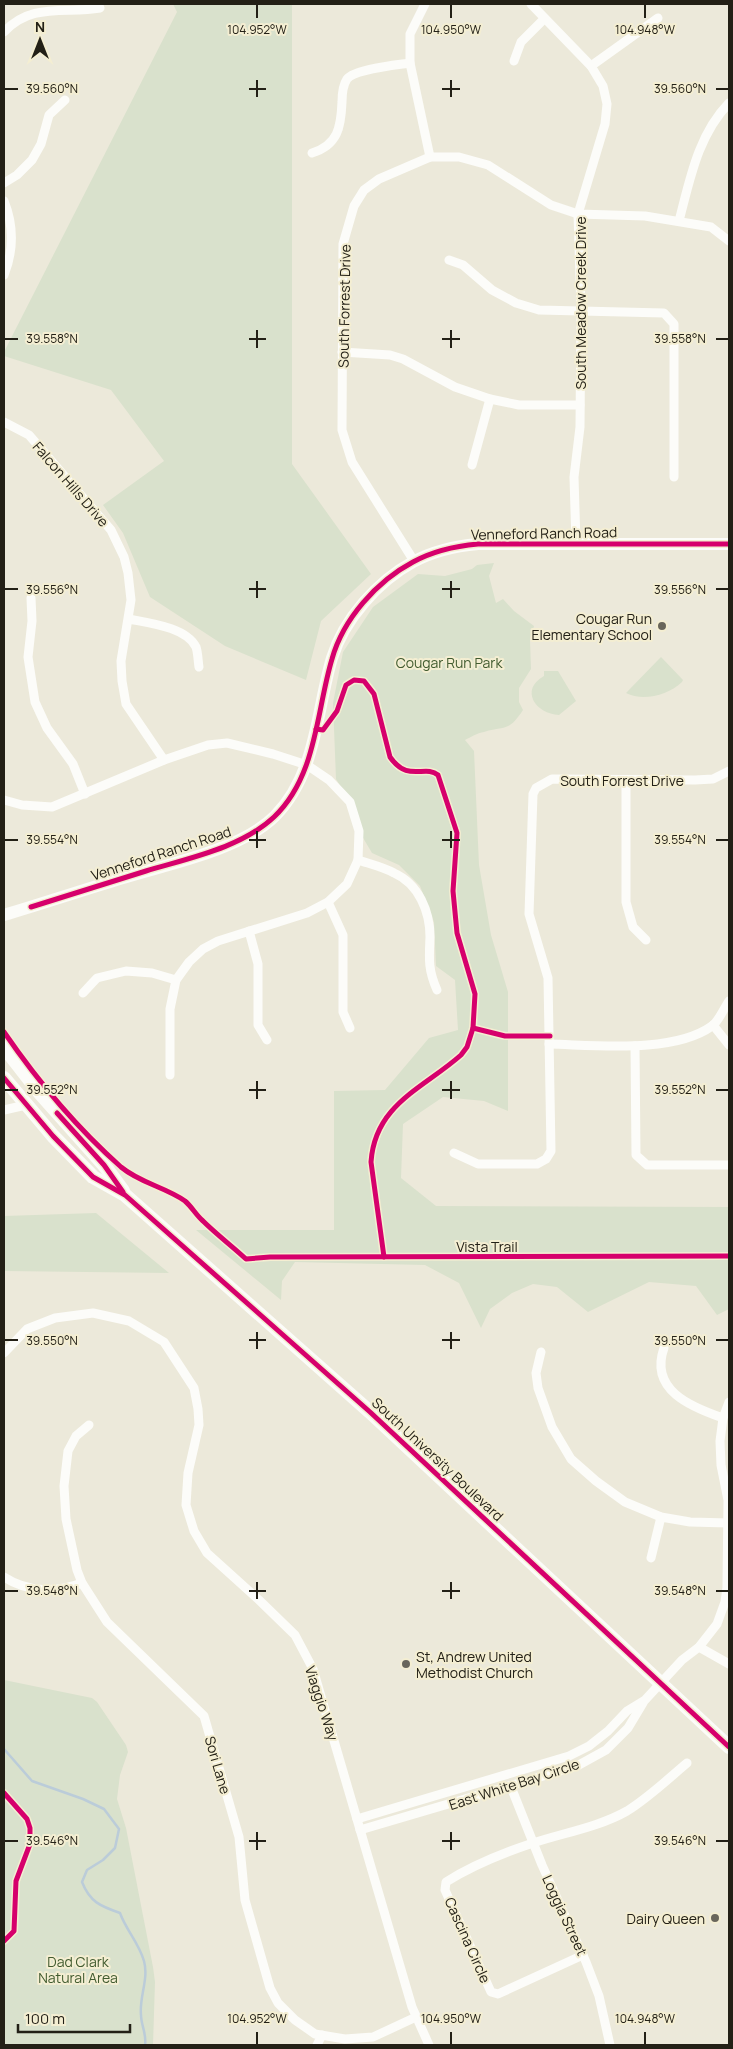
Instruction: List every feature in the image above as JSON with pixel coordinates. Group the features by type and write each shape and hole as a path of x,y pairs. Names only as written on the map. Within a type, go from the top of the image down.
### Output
{"main road":[{"name":"South University Boulevard","path":"4,1047 39,1092 104,1165 125,1195"},
{"name":"South University Boulevard","path":"6,1087 26,1105 52,1136 93,1177 125,1195 378,1418 729,1747"},
{"path":"6,1087 24,1087 62,1133 88,1148"}],"street":[{"path":"425,4 410,34 410,63 430,157"},
{"name":"South Meadow Creek Drive","path":"531,4 591,66 603,86 607,104 605,124 578,214 581,310 580,427 574,477 576,543"},
{"path":"4,32 25,17 50,10 86,11 100,8"},
{"path":"591,66 658,18"},
{"path":"514,61 521,42 544,19"},
{"path":"312,153 326,149 338,134 342,117 342,92 347,79 355,73 410,63"},
{"path":"4,183 17,175 32,160 41,144 49,115 65,100"},
{"path":"679,221 698,152 716,117 729,103"},
{"name":"South Forrest Drive","path":"414,561 352,462 342,430 343,244 354,206 364,190 379,178 430,157 459,157 488,165 550,206 578,214 637,215 679,221 711,228 729,241"},
{"path":"4,201 11,251 4,275"},
{"path":"449,260 463,265 492,290 516,303 539,310 664,313 674,324 674,477"},
{"path":"342,352 390,355 403,359 455,386 490,399 519,405 580,405"},
{"path":"472,465 490,399"},
{"name":"Falcon Hills Drive","path":"4,422 29,435 111,530 124,557 131,600 121,661 126,704 164,760"},
{"name":"Venneford Ranch Road","path":"4,915 197,855 244,838 274,817 293,793 307,765 332,658 343,634 371,595 398,571 414,561 462,546 576,543 729,544"},
{"path":"31,598 32,621 28,657 35,702 47,728 73,764 85,794"},
{"path":"129,619 160,625 181,633 196,647 199,667"},
{"path":"4,800 22,806 52,807 164,760 208,745 227,743 307,765 329,780 350,802 360,831 358,860 347,884 328,902 307,913 218,941 203,949 189,962 176,980 170,1009 170,1075"},
{"name":"South Forrest Drive","path":"454,1153 478,1164 537,1164 546,1159 551,1151 548,978 529,914 533,794 536,788 552,779 713,779 729,771"},
{"path":"626,780 626,902 633,927 646,940"},
{"path":"358,860 396,873 411,885 421,898 430,926 429,974 437,990"},
{"path":"328,902 343,934 343,1012 350,1028"},
{"path":"249,931 258,964 258,1025 267,1040"},
{"path":"83,993 97,978 126,971 152,973 176,980"},
{"path":"549,1044 635,1046 682,1040 713,1025 729,1001"},
{"path":"713,1025 729,1045"},
{"path":"635,1046 636,1155 647,1165 729,1165"},
{"path":"4,1110 26,1105"},
{"name":"Viaggio Way","path":"4,1353 27,1329 55,1318 93,1313 129,1321 164,1342 194,1388 200,1425 188,1473 186,1505 194,1531 207,1553 260,1600 294,1635 313,1669 412,2007 429,2045"},
{"path":"664,1348 660,1362 663,1376 673,1393 698,1410 723,1418"},
{"path":"541,1352 536,1373 538,1388 552,1427 571,1459 596,1482 625,1502 661,1517 690,1522 729,1523"},
{"path":"357,1819 569,1756 589,1746 608,1731 627,1711 645,1700 699,1646 717,1624 725,1602 729,1523 728,1500 720,1452 723,1418 729,1402"},
{"name":"Sori Lane","path":"88,1425 76,1436 68,1451 64,1486 66,1519 76,1570 82,1583 108,1622 204,1716 239,1837 245,1900 270,1988 278,2003 294,2020 315,2034 345,2039 373,2037 416,2017"},
{"path":"651,1558 661,1517"},
{"path":"4,1577 12,1582 40,1590 66,1590 82,1583"},
{"path":"699,1646 729,1664"},
{"name":"East White Bay Circle","path":"360,1830 577,1766 606,1750 628,1728 645,1700"},
{"name":"Cascina Circle","path":"583,1955 498,1994 491,1992 445,1890 446,1882 467,1868 533,1843 570,1833 627,1811 686,1763"},
{"name":"Loggia Street","path":"511,1787 599,1996 610,2045"},
{"path":"317,2045 322,2035"}],"green space":[{"path":"173,4 292,4 292,464 371,574 321,621 306,680 225,646 150,597 123,533 103,505 164,461 111,390 4,356 4,352 177,12"},
{"name":"Cougar Run Park","path":"494,563 489,576 496,603 503,599 514,611 534,626 530,640 531,669 519,688 519,702 523,710 510,725 479,733 465,740 474,751 479,865 491,935 508,992 508,1111 484,1101 443,1097 403,1124 401,1178 436,1206 729,1207 729,1309 717,1315 696,1286 649,1282 588,1312 557,1287 533,1284 512,1293 490,1309 481,1328 459,1283 425,1265 295,1262 282,1281 281,1300 196,1230 334,1230 334,1091 385,1090 429,1038 458,1030 455,980 436,966 434,922 420,886 399,865 372,853 359,831 350,802 336,779 333,703 343,652 373,607 418,574 445,576 472,569 477,565"},
{"path":"661,657 683,680 682,682 663,694 655,696 640,697 626,693"},
{"path":"544,671 558,671 576,701 559,715 543,710 534,700 533,688 544,676"},
{"path":"96,1213 169,1273 4,1271 4,1216"},
{"name":"Dad Clark Natural Area","path":"4,1680 92,1698 97,1702 126,1745 128,1752 120,1775 117,1799 126,1828 153,1967 155,1982 153,2045 4,2045"}],"waterway":[{"path":"4,1749 32,1781 83,1799 104,1809 119,1829 115,1848 103,1860 87,1870 82,1882 92,1899 120,1913 142,1954 145,1981 141,2001 141,2019 145,2045"}],"cycle path":[{"path":"31,907 214,851 246,837 274,817 288,801 307,763 332,659 344,630 374,590 413,562 445,550 478,544 729,544"},
{"path":"316,729 323,730 337,711 346,685 354,680 364,681 374,694 390,757 403,769 416,772 428,771 438,775 457,833 453,891 457,933 475,994 473,1028 467,1047 461,1055 417,1088 391,1111 374,1142 371,1162 384,1257"},
{"path":"473,1028 505,1036 550,1036"},
{"name":"Vista Trail","path":"4,1032 58,1103 105,1152 128,1172 185,1201 208,1226 246,1259 270,1257 729,1256"},
{"path":"4,1078 53,1136 93,1177 125,1195 370,1412 729,1747"},
{"path":"57,1113 104,1165 123,1192"},
{"path":"4,1793 27,1819 30,1828 30,1844 16,1881 14,1931 4,1941"}],"place":[{"name":"Cougar Run Elementary School","path":"662,626"},
{"name":"St, Andrew United Methodist Church","path":"406,1664"},
{"name":"Dairy Queen","path":"715,1918"}]}
